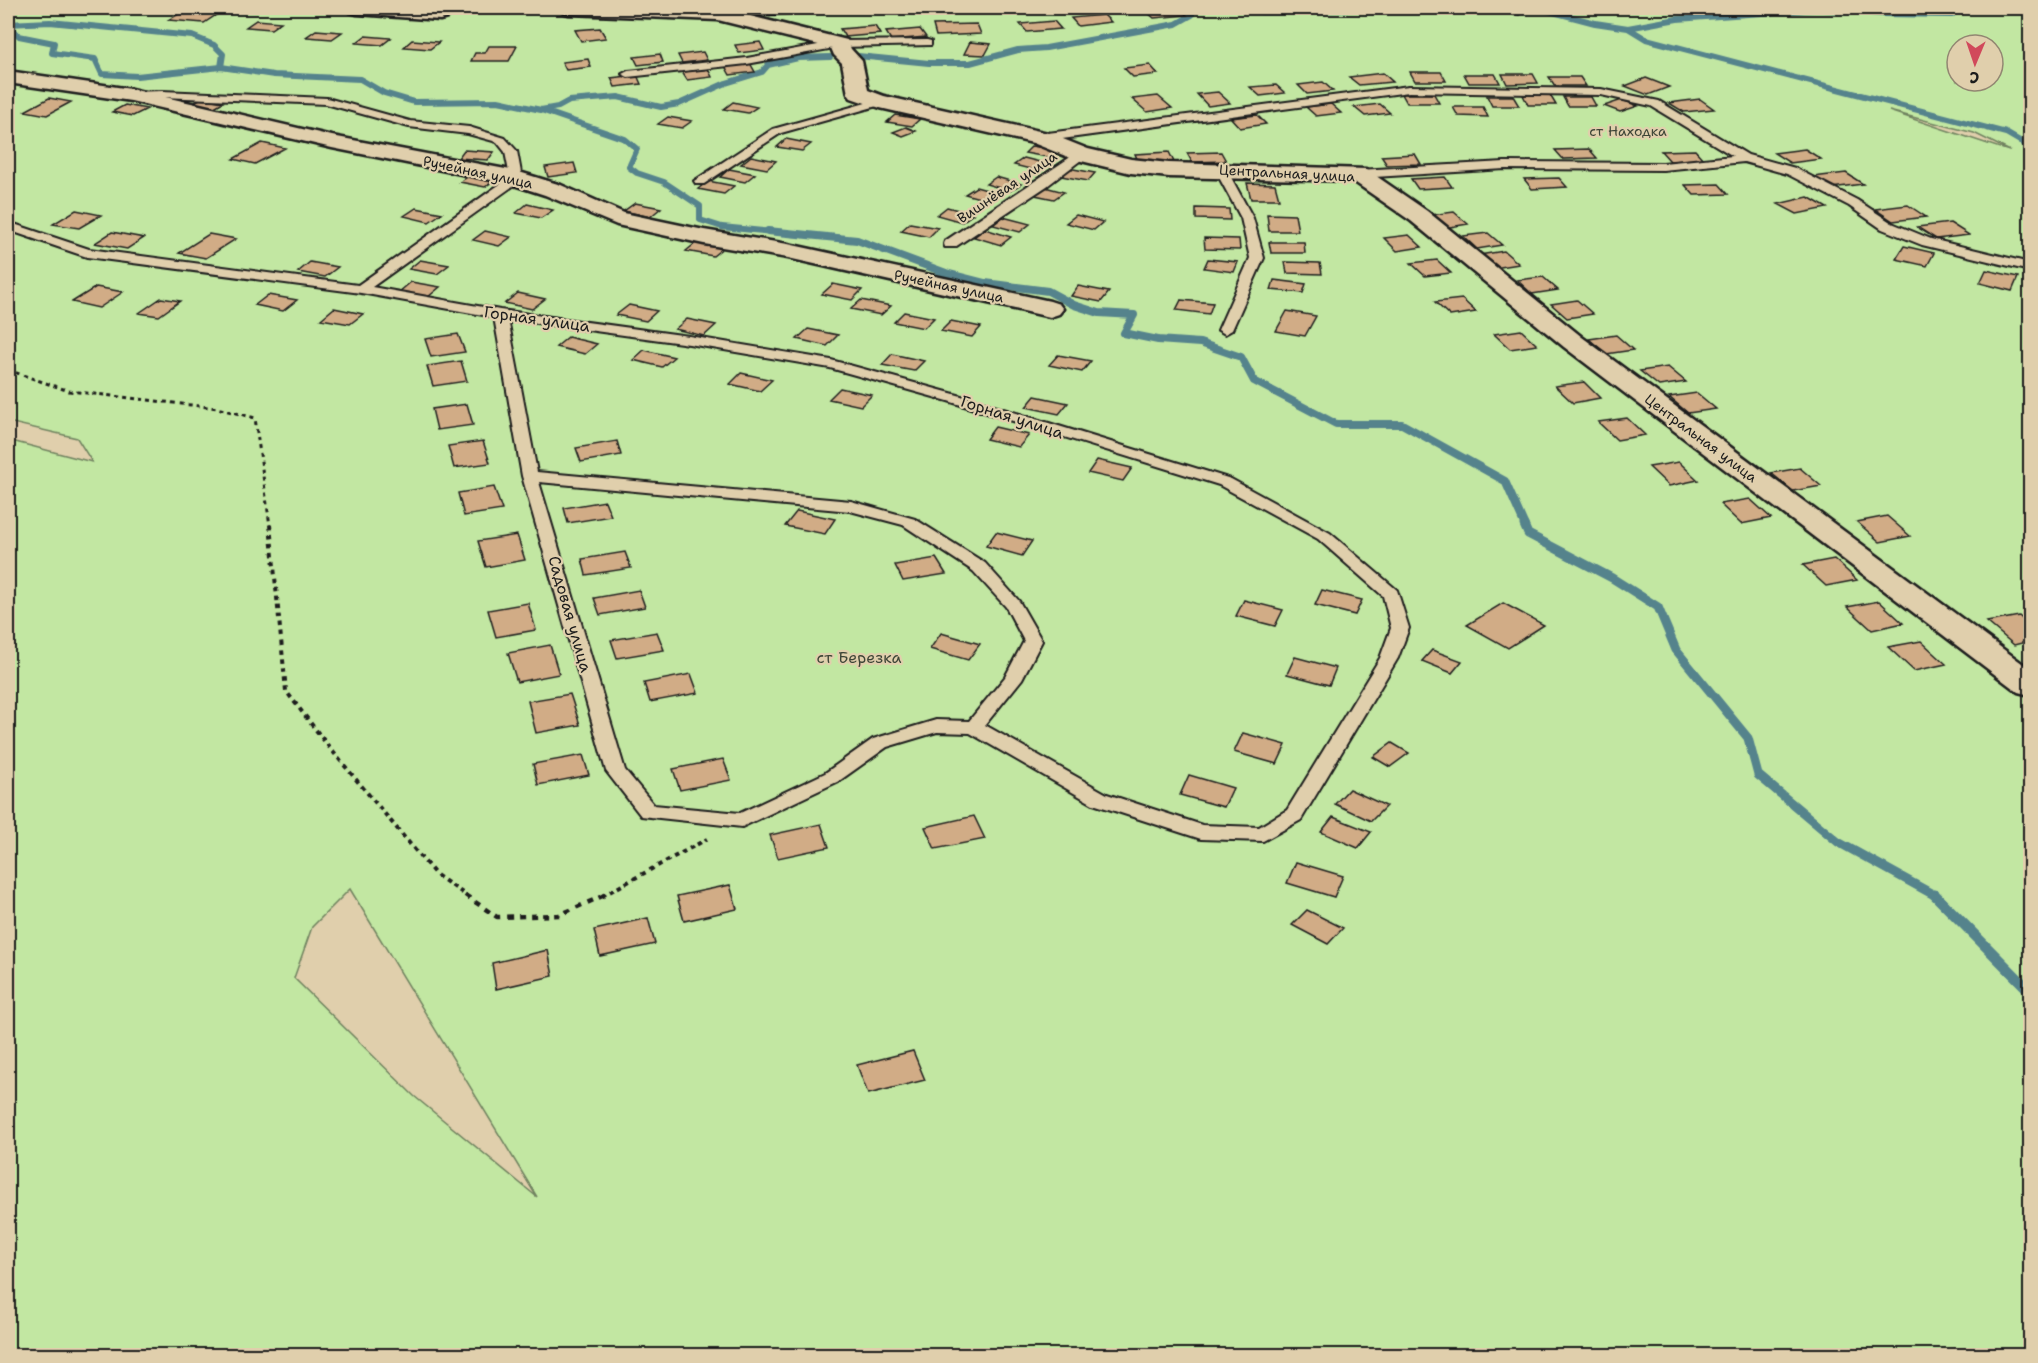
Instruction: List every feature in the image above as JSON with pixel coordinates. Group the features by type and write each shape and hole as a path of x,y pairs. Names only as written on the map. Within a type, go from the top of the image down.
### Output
{"street":[{"path":"357,8 440,14"},
{"path":"568,8 718,14 840,44"},
{"name":"Центральная улица","path":"840,44 841,51 852,61 858,94 880,102 906,106 1040,138 1081,154 1131,166 1358,174 1419,216 1573,342 2031,685"},
{"name":"Ручейная улица","path":"8,77 131,95 332,142 516,178 554,190 617,218 704,237 788,251 1050,309"}],"lane":[{"path":"718,14 833,8"},
{"path":"628,74 747,61 840,44 927,43"},
{"path":"1040,138 1409,89 1535,89 1601,92 1655,103 1744,158 1791,171 1853,203 1887,226 1927,242 2031,267"},
{"path":"131,95 162,93 327,100 409,124 469,130 492,135 501,140 511,151 516,178 361,290"},
{"path":"700,181 777,130 880,102"},
{"name":"Вишнёвая улица","path":"951,244 1043,183 1081,154"},
{"path":"1358,174 1510,165 1654,167 1712,165 1744,158"},
{"path":"1221,170 1246,218 1257,258 1224,330"},
{"name":"Горная улица","path":"8,226 87,253 361,290 500,314 689,340 831,364 953,398 1225,482 1324,536 1391,594 1400,628 1389,658 1294,815 1263,834 1202,832 1100,799 974,727"},
{"name":"Садовая улица","path":"500,314 530,476 616,771 648,811 742,820"},
{"path":"530,476 851,506 909,522 979,567 1013,605 1033,641 1013,679 974,727 936,726 880,743 832,777 742,820"}],"path":[{"path":"8,370 69,391 217,408 255,418 266,489 286,691 329,747 435,874 497,917 559,915 614,891 742,820"}],"green space":[{"name":"ст Березка","path":"8,8 2030,8 2030,1355 8,1355 8,440 92,462 77,438 8,422","holes":["1889,111 1974,133 2010,151","350,889 537,1197 414,1096 294,978 312,927"]}],"building":[{"path":"63,8 91,8 84,11 60,10"},
{"path":"1179,8 1187,15 1154,18 1146,11"},
{"path":"1505,8 1528,9 1519,15 1500,11"},
{"path":"184,11 219,13 204,23 168,20"},
{"path":"1104,15 1111,22 1078,26 1071,18"},
{"path":"256,20 281,22 271,29 246,27"},
{"path":"1054,21 1061,29 1027,32 1020,24"},
{"path":"977,24 981,34 936,36 933,25"},
{"path":"875,26 880,34 845,37 840,29"},
{"path":"600,28 606,38 581,41 575,30"},
{"path":"920,29 926,37 891,40 886,32"},
{"path":"316,30 342,32 332,39 306,37"},
{"path":"365,36 391,38 382,45 356,43"},
{"path":"412,40 439,42 430,49 404,47"},
{"path":"760,42 764,50 739,53 735,45"},
{"path":"970,42 991,44 985,55 964,54"},
{"path":"489,46 517,46 509,61 471,61 475,53 485,53"},
{"path":"703,52 707,60 682,63 678,55"},
{"path":"660,54 663,62 638,65 634,57"},
{"path":"588,59 591,67 566,70 562,62"},
{"path":"750,63 755,72 730,75 725,66"},
{"path":"1150,65 1158,74 1133,77 1124,68"},
{"path":"708,69 712,77 687,80 682,72"},
{"path":"1410,72 1441,72 1446,81 1415,81"},
{"path":"1383,73 1393,82 1359,85 1349,77"},
{"path":"1464,74 1495,74 1500,83 1469,83"},
{"path":"1502,74 1533,74 1538,83 1507,84"},
{"path":"637,75 641,84 615,87 611,78"},
{"path":"1549,77 1580,77 1586,86 1555,86"},
{"path":"1646,78 1669,87 1648,95 1625,86"},
{"path":"1323,82 1333,91 1307,94 1298,85"},
{"path":"1276,85 1285,93 1260,96 1250,87"},
{"path":"1218,92 1230,103 1208,106 1197,94"},
{"path":"1402,94 1434,94 1439,103 1407,103"},
{"path":"1523,95 1550,95 1556,105 1528,105"},
{"path":"1158,96 1172,108 1147,112 1132,99"},
{"path":"1487,96 1513,96 1519,106 1492,106"},
{"path":"1563,97 1591,97 1596,106 1568,106"},
{"path":"49,98 71,102 47,115 25,111"},
{"path":"202,98 223,102 211,109 189,105"},
{"path":"1700,99 1714,109 1684,112 1669,103"},
{"path":"1622,100 1638,106 1620,112 1604,106"},
{"path":"733,102 757,107 748,113 724,109"},
{"path":"1331,104 1341,113 1316,116 1306,107"},
{"path":"1380,104 1390,113 1365,116 1354,107"},
{"path":"125,105 147,109 133,116 112,112"},
{"path":"1453,107 1483,107 1488,117 1458,116"},
{"path":"895,115 920,119 912,126 887,122"},
{"path":"1257,115 1266,124 1240,128 1231,118"},
{"path":"668,117 692,121 682,128 658,124"},
{"path":"906,127 916,131 903,136 893,132"},
{"path":"786,139 811,144 802,151 777,147"},
{"path":"262,143 285,148 255,164 233,159"},
{"path":"1032,146 1059,151 1052,158 1025,153"},
{"path":"1589,149 1597,158 1563,159 1555,150"},
{"path":"1805,149 1821,159 1790,163 1774,153"},
{"path":"464,150 494,152 488,160 458,158"},
{"path":"1695,150 1704,160 1670,161 1661,151"},
{"path":"1169,152 1174,162 1139,163 1135,154"},
{"path":"1221,152 1226,161 1192,162 1187,153"},
{"path":"1415,154 1421,164 1387,165 1381,156"},
{"path":"751,156 776,161 767,169 741,164"},
{"path":"1024,158 1048,164 1038,171 1014,165"},
{"path":"574,163 577,173 548,177 545,167"},
{"path":"1068,168 1095,173 1088,181 1061,176"},
{"path":"729,169 755,174 745,182 720,177"},
{"path":"1846,173 1863,184 1831,188 1813,177"},
{"path":"472,174 496,179 485,187 460,182"},
{"path":"996,177 1021,184 1010,191 986,184"},
{"path":"1445,177 1452,187 1418,189 1411,179"},
{"path":"1559,178 1567,187 1532,189 1524,179"},
{"path":"708,181 734,186 724,194 698,189"},
{"path":"1247,183 1275,184 1279,199 1251,199"},
{"path":"1719,184 1728,194 1694,195 1685,185"},
{"path":"976,187 1001,194 990,201 965,194"},
{"path":"1045,187 1064,192 1054,199 1035,195"},
{"path":"1808,197 1827,208 1797,214 1778,204"},
{"path":"635,203 661,208 650,217 624,211"},
{"path":"527,204 553,210 541,218 516,213"},
{"path":"1908,205 1926,217 1893,221 1875,209"},
{"path":"947,207 973,214 962,222 937,215"},
{"path":"416,208 442,213 429,222 404,216"},
{"path":"1196,208 1229,209 1230,220 1196,219"},
{"path":"76,210 101,215 79,228 53,224"},
{"path":"1454,212 1468,224 1444,228 1430,215"},
{"path":"1267,214 1295,215 1298,231 1269,231"},
{"path":"1076,215 1103,222 1094,230 1066,223"},
{"path":"1003,217 1030,224 1020,232 993,225"},
{"path":"910,223 938,228 929,237 901,231"},
{"path":"1950,223 1969,235 1936,239 1917,227"},
{"path":"985,229 1011,237 1001,245 974,237"},
{"path":"485,231 511,237 499,246 473,240"},
{"path":"112,232 144,238 127,249 95,243"},
{"path":"1488,233 1502,245 1477,249 1463,236"},
{"path":"209,234 236,239 206,258 179,253"},
{"path":"1409,235 1422,247 1397,251 1384,238"},
{"path":"1204,238 1239,239 1240,250 1205,249"},
{"path":"697,242 724,247 713,256 686,251"},
{"path":"1269,242 1304,242 1305,253 1271,253"},
{"path":"1904,246 1934,253 1927,266 1896,259"},
{"path":"1504,251 1519,264 1494,268 1479,255"},
{"path":"1208,259 1238,262 1234,272 1204,268"},
{"path":"420,260 449,265 437,274 409,269"},
{"path":"1437,260 1451,273 1425,276 1411,263"},
{"path":"310,262 338,267 325,277 298,272"},
{"path":"1285,262 1320,263 1322,274 1287,273"},
{"path":"1986,270 2018,277 2012,291 1980,283"},
{"path":"1543,277 1558,290 1532,294 1517,280"},
{"path":"1274,280 1306,284 1303,293 1271,290"},
{"path":"411,282 440,287 428,297 399,292"},
{"path":"833,284 862,290 852,300 822,294"},
{"path":"1078,286 1109,292 1101,302 1071,296"},
{"path":"96,287 123,292 99,308 72,302"},
{"path":"518,293 545,299 532,309 505,303"},
{"path":"268,295 297,300 283,311 255,305"},
{"path":"161,298 180,301 159,316 139,313"},
{"path":"1462,299 1476,312 1450,316 1435,302"},
{"path":"861,300 891,306 881,315 851,309"},
{"path":"1181,300 1213,303 1209,314 1176,310"},
{"path":"1577,300 1593,314 1567,318 1551,304"},
{"path":"629,305 657,311 646,321 616,315"},
{"path":"334,308 363,314 350,324 321,319"},
{"path":"1287,311 1316,316 1305,336 1276,331"},
{"path":"904,312 934,318 924,328 894,322"},
{"path":"687,319 716,325 704,336 675,329"},
{"path":"951,321 981,327 972,337 941,331"},
{"path":"808,329 838,335 827,346 797,339"},
{"path":"1521,330 1537,345 1510,349 1494,334"},
{"path":"458,334 465,352 431,357 425,339"},
{"path":"1616,335 1633,350 1606,354 1589,339"},
{"path":"568,337 597,344 585,354 556,347"},
{"path":"644,350 674,357 662,367 633,360"},
{"path":"892,354 924,361 914,371 882,365"},
{"path":"1058,355 1091,361 1082,372 1049,365"},
{"path":"461,361 467,381 433,386 427,366"},
{"path":"1668,367 1686,382 1659,386 1640,371"},
{"path":"741,373 772,380 760,391 730,384"},
{"path":"1584,382 1600,398 1573,403 1555,386"},
{"path":"840,388 872,395 861,406 829,399"},
{"path":"1697,393 1716,409 1688,413 1669,397"},
{"path":"1035,396 1068,403 1059,414 1026,407"},
{"path":"467,404 473,425 437,430 432,409"},
{"path":"1627,418 1645,435 1617,440 1598,422"},
{"path":"995,427 1029,435 1019,447 986,439"},
{"path":"483,441 490,463 454,468 448,446"},
{"path":"617,441 621,455 581,462 576,448"},
{"path":"1097,460 1132,468 1123,481 1088,473"},
{"path":"1679,462 1698,480 1669,486 1649,467"},
{"path":"1800,468 1821,486 1793,491 1771,473"},
{"path":"494,487 502,510 464,516 458,493"},
{"path":"1750,499 1771,518 1741,524 1720,504"},
{"path":"605,501 611,516 568,523 564,508"},
{"path":"797,511 835,519 825,534 785,526"},
{"path":"1887,516 1910,536 1880,542 1857,522"},
{"path":"996,532 1032,541 1022,556 986,546"},
{"path":"517,535 525,560 486,567 478,541"},
{"path":"625,552 631,568 586,575 582,559"},
{"path":"936,558 946,574 903,581 895,565"},
{"path":"1834,559 1857,580 1826,586 1803,565"},
{"path":"639,590 645,607 600,615 594,598"},
{"path":"1322,590 1362,600 1355,615 1315,605"},
{"path":"1244,600 1283,610 1275,626 1236,616"},
{"path":"1879,601 1903,623 1872,630 1847,607"},
{"path":"528,603 536,630 496,637 488,610"},
{"path":"1503,603 1544,625 1508,648 1467,625"},
{"path":"2019,616 2030,626 2030,641 2014,645 1987,622"},
{"path":"657,632 664,650 617,658 611,640"},
{"path":"941,633 980,644 968,660 930,649"},
{"path":"1921,641 1946,664 1914,671 1888,647"},
{"path":"550,645 559,674 517,682 508,653"},
{"path":"1432,650 1462,661 1452,673 1422,661"},
{"path":"1295,657 1336,668 1329,685 1287,674"},
{"path":"691,674 698,693 650,702 644,683"},
{"path":"570,694 580,725 536,733 528,701"},
{"path":"1243,733 1286,745 1277,764 1234,752"},
{"path":"1392,743 1409,753 1390,767 1373,757"},
{"path":"583,755 589,775 538,785 533,764"},
{"path":"723,759 731,780 680,790 673,769"},
{"path":"1189,775 1233,788 1224,807 1180,795"},
{"path":"1349,789 1386,806 1371,821 1335,804"},
{"path":"974,816 985,839 935,849 925,827"},
{"path":"1333,817 1371,832 1358,848 1321,832"},
{"path":"821,824 829,847 778,858 770,835"},
{"path":"1296,862 1343,876 1334,897 1287,883"},
{"path":"730,885 737,909 684,921 677,896"},
{"path":"1307,910 1343,928 1328,944 1292,925"},
{"path":"648,918 655,944 600,956 594,930"},
{"path":"548,950 553,976 496,989 492,963"},
{"path":"913,1051 925,1080 868,1094 857,1065"}],"waterway":[{"path":"858,56 929,63 970,63 1018,50 1046,48 1176,24 1192,15 1192,8"},
{"path":"1251,8 1262,12 1378,8"},
{"path":"1538,8 1595,23 1628,28"},
{"path":"1628,28 1677,19 1819,9 1882,14 1952,15 1958,8"},
{"path":"50,22 192,36 214,45 223,54 221,67 137,76 102,74 95,59 52,53 54,43 19,36 8,24 50,22"},
{"path":"1628,28 1646,39 2006,133 2030,147"},
{"path":"541,110 558,107 569,101 618,97 661,107 679,104 726,83 762,72 768,65 798,58 830,57"},
{"path":"221,67 274,75 360,79 384,93 414,102 498,101 541,110"},
{"path":"541,110 625,139 637,149 629,167 637,173 664,182 700,206 700,220 722,227 783,233"},
{"path":"768,231 857,240 946,273 985,283 1048,291 1074,305 1099,313 1134,315 1124,333 1158,340 1200,343 1241,357 1254,381 1336,424 1402,424 1505,481 1525,526"},
{"path":"1524,525 1528,534 1612,578 1658,607 1676,650 1748,738 1758,775 1838,842 1936,896"},
{"path":"1936,896 2030,991"}],"park label":[{"name":"ст Находка","path":"1628,131"}]}
